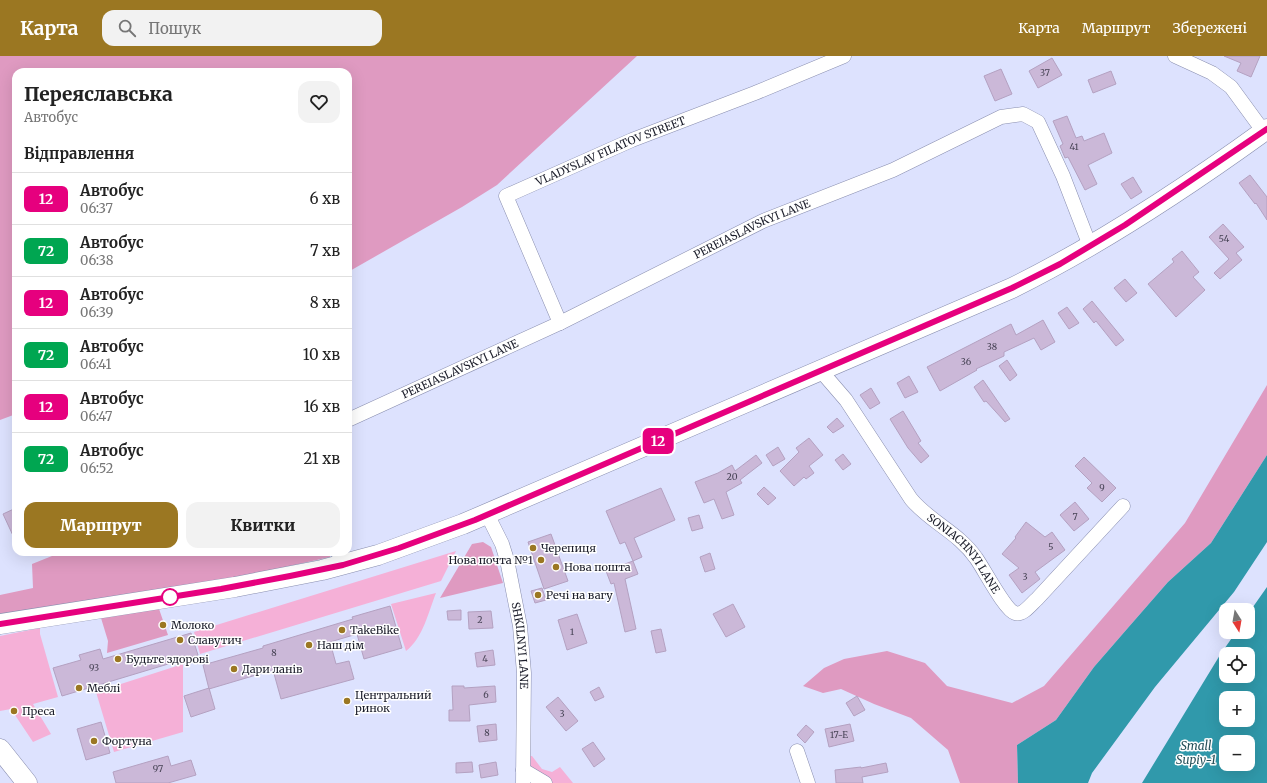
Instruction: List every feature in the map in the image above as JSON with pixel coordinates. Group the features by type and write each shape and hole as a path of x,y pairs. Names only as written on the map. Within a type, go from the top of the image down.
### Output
{"main road":[{"path":"352,556 410,544 487,514 1012,288 1060,264 1090,246 1176,192 1265,130"},
{"path":"0,624 235,587 350,556"},
{"path":"0,749 27,783"}],"street":[{"name":"VLADYSLAV FILATOV STREET","path":"560,323 506,196 632,140 844,56"},
{"path":"1175,56 1212,73 1231,87 1265,130"},
{"name":"PEREIASLAVSKYI LANE","path":"352,418 560,323 763,221 893,170 1001,118 1024,114 1038,122 1063,176 1090,246"},
{"name":"SONIACHNYI LANE","path":"821,371 846,400 911,499 922,510 957,536 965,544 976,558 1005,603 1014,613 1018,614 1023,611 1037,598 1123,506"},
{"name":"SHKILNYI LANE","path":"487,514 502,544 507,560 520,626 524,672 523,777"},
{"path":"797,751 808,783"},
{"path":"523,777 545,783"}],"shaded area":[{"path":"0,56 637,56 497,185 462,207 352,270 352,68 12,68 12,416 0,420"},
{"path":"1267,385 1267,455 1211,543 1168,582 1094,667 1056,720 1017,745 1018,783 960,783 948,750 911,718 874,704 841,689 823,693 803,686 824,668 844,659 887,651 925,663 947,686 1012,703 1044,686 1185,523"},
{"path":"483,542 491,547 503,583 440,598 472,544"},
{"path":"456,551 441,581 200,654 194,632"},
{"path":"52,556 330,556 227,580 0,614 0,595 33,588 32,564"},
{"path":"436,593 421,632 412,646 406,651 391,604"},
{"path":"158,606 168,635 107,653 108,641 101,618"},
{"path":"40,628 40,634 58,697 33,704 51,734 33,742 11,709 0,711 0,636"},
{"path":"183,664 183,732 114,752 96,692"},
{"path":"522,756 532,756 542,769 552,772 560,767 573,783 522,783"}],"water":[{"path":"1267,455 1267,542 1234,592 1225,603 1219,603 1219,610 1155,687 1092,773 1088,783 1018,783 1017,745 1056,720 1094,667 1168,582 1211,543"},
{"name":"Small Supiy-1","path":"1267,587 1267,783 1142,783 1219,657 1219,683 1255,683 1255,647 1226,647 1231,639 1255,639 1255,604"}],"building":[{"path":"1224,56 1260,56 1251,77 1237,71 1241,63"},
{"path":"1052,58 1062,75 1038,88 1029,71"},
{"path":"1001,69 1012,94 995,101 984,76"},
{"path":"1111,71 1116,84 1093,93 1088,80"},
{"path":"1067,116 1076,138 1082,136 1084,141 1104,133 1112,153 1088,165 1097,184 1085,190 1068,157 1065,158 1060,146 1063,144 1053,121"},
{"path":"1250,175 1267,197 1267,220 1256,203 1255,204 1239,183"},
{"path":"1133,177 1142,192 1131,199 1121,184"},
{"path":"1223,224 1244,247 1236,253 1242,260 1220,279 1214,273 1229,259 1209,237"},
{"path":"1182,251 1199,272 1193,277 1205,290 1176,317 1148,284 1174,262 1172,259"},
{"path":"1125,279 1137,293 1126,302 1114,288"},
{"path":"1092,301 1124,340 1116,346 1096,321 1094,323 1083,309"},
{"path":"1067,307 1079,323 1069,329 1058,313"},
{"path":"1043,320 1055,342 1041,350 1034,338 1004,352 1004,356 976,369 977,370 940,391 927,367 1011,324 1016,335"},
{"path":"1007,360 1017,375 1010,381 999,366"},
{"path":"909,376 918,392 905,398 897,383"},
{"path":"983,380 1010,419 1005,422 986,401 984,402 974,387"},
{"path":"871,388 880,403 870,409 860,395"},
{"path":"903,411 921,441 918,443 929,456 921,463 908,448 890,419"},
{"path":"837,418 844,426 833,433 827,427"},
{"path":"809,438 823,455 809,466 814,473 806,479 804,477 794,486 780,471 799,452 796,448"},
{"path":"778,447 785,459 773,466 766,455"},
{"path":"843,454 851,464 843,470 835,460"},
{"path":"756,455 762,463 740,480 742,483 726,492 734,515 722,519 714,499 704,503 695,482 718,473 732,465 735,471"},
{"path":"1084,457 1116,488 1102,502 1087,488 1092,483 1075,466"},
{"path":"764,487 776,498 768,505 757,494"},
{"path":"661,488 675,520 634,538 642,557 633,561 625,542 620,544 606,511"},
{"path":"1075,502 1089,519 1074,531 1060,515"},
{"path":"12,510 12,533 3,514"},
{"path":"699,515 703,528 692,531 688,518"},
{"path":"1026,522 1045,537 1052,532 1065,550 1035,572 1040,579 1022,593 1009,575 1019,568 1002,554 1016,538 1015,537"},
{"path":"551,534 568,581 544,589 528,542"},
{"path":"710,553 715,569 705,572 700,557"},
{"path":"633,561 638,574 625,579 636,629 625,632 614,583 611,584 606,571"},
{"name":"Речі на вагу","path":"542,588 546,600 535,603 531,591"},
{"path":"733,604 745,627 726,637 713,614"},
{"path":"390,606 402,648 364,659 357,634 330,642 336,664 349,661 354,679 281,699 273,670 209,689 203,665 263,648 263,646 353,619 352,617"},
{"path":"461,610 461,620 448,620 447,611"},
{"path":"491,611 493,628 469,629 468,612"},
{"path":"577,614 587,643 567,650 558,620"},
{"path":"661,629 666,651 656,653 651,631"},
{"path":"191,633 198,655 62,696 53,668 81,660 79,655 100,649 103,659"},
{"path":"493,650 495,665 477,667 475,653"},
{"path":"452,686 464,686 464,688 495,686 496,702 469,705 470,721 449,721 449,710 453,710"},
{"path":"599,687 604,697 595,701 590,692"},
{"path":"209,688 215,709 191,717 184,696"},
{"path":"857,696 865,710 854,716 846,703"},
{"path":"558,697 578,721 566,731 546,707"},
{"name":"Фортуна","path":"101,722 110,753 86,760 77,729"},
{"path":"496,724 497,740 479,742 477,726"},
{"path":"850,724 854,741 829,747 825,729"},
{"path":"806,725 814,732 805,743 797,735"},
{"path":"593,742 605,759 594,767 582,749"},
{"path":"168,756 171,766 191,760 196,775 168,783 116,783 113,772"},
{"path":"472,762 473,772 456,773 456,763"},
{"path":"496,762 498,775 481,778 479,765"},
{"path":"886,763 888,772 862,777 863,783 836,783 835,770 861,768"}],"bus line":[{"name":"12","path":"0,624 235,587 312,572 378,555 475,520 1012,288 1060,264 1125,225 1267,129"}],"place":[{"name":"Черепиця","path":"533,548"},
{"name":"Нова почта №1","path":"541,560"},
{"name":"Нова пошта","path":"556,567"},
{"name":"Речі на вагу","path":"538,595"},
{"name":"Молоко","path":"163,625"},
{"name":"TakeBike","path":"342,630"},
{"name":"Славутич","path":"180,640"},
{"name":"Наш дім","path":"309,645"},
{"name":"Будьте здорові","path":"118,659"},
{"name":"Дари ланів","path":"234,669"},
{"name":"Меблі","path":"79,688"},
{"name":"Центральний ринок","path":"347,701"},
{"name":"Преса","path":"14,711"},
{"name":"Фортуна","path":"94,741"}]}
